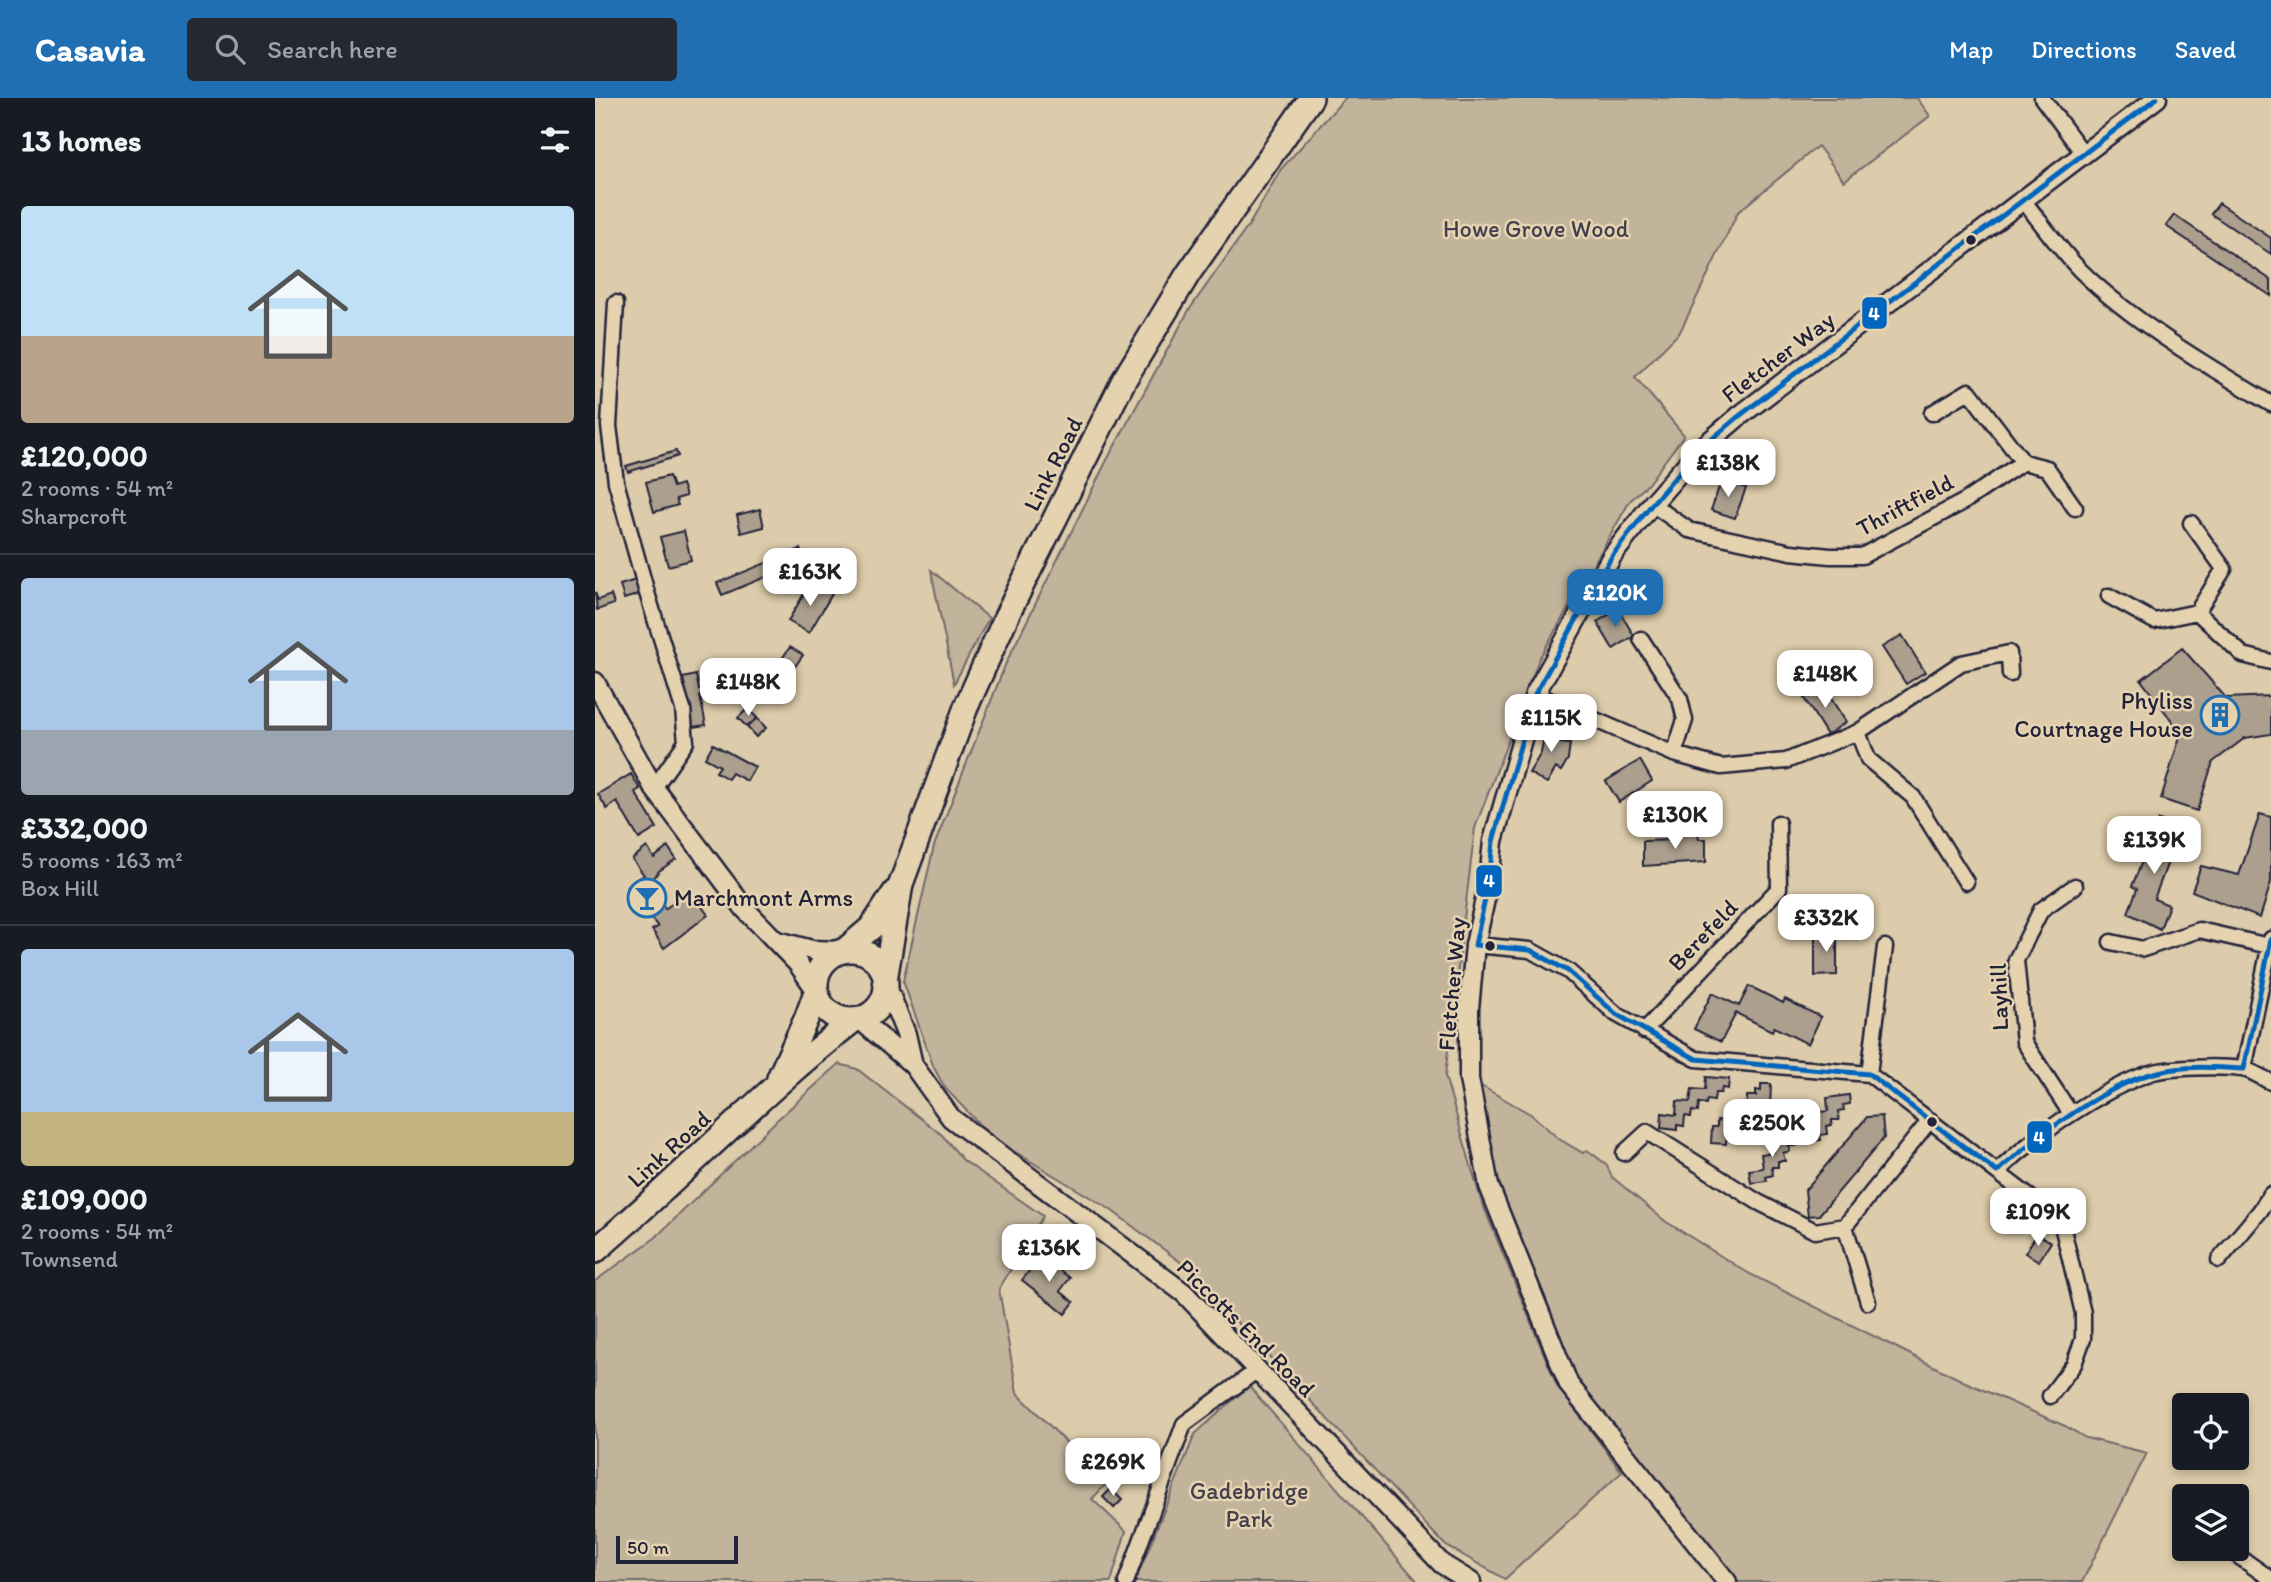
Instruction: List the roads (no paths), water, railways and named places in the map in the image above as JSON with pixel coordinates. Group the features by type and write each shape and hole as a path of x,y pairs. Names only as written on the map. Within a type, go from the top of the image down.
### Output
{"main road":[{"name":"Link Road","path":"595,1251 750,1112 776,1084 857,1019 875,1010 881,1002 901,884 966,707 1008,612 1124,380 1188,274 1311,98"},
{"name":"Link Road","path":"776,1084 807,1017 822,966 827,959 843,951 872,927 901,884"},
{"path":"843,951 858,951 871,957 880,967 885,982"},
{"path":"816,991 819,1000 830,1013 837,1017 857,1019"}],"street":[{"path":"2042,98 2083,153"},
{"name":"Fletcher Way","path":"1727,1582 1569,1385 1489,1186 1469,1079 1469,1009 1475,945 1489,881 1493,841 1535,694 1612,556 1698,451 1738,417 2157,98"},
{"path":"2023,200 2081,271 2116,300 2188,353 2271,404"},
{"path":"616,303 609,426 616,482 683,709 686,742 654,788"},
{"path":"1932,413 1969,391 2023,462 2047,468 2075,508"},
{"name":"Thriftfield","path":"1652,504 1689,530 1791,552 1862,556 1965,500 2023,462"},
{"path":"2109,596 2154,621 2197,612 2224,569 2191,523"},
{"path":"2197,612 2243,655 2271,662"},
{"path":"1641,639 1680,699 1685,720 1674,754"},
{"path":"1535,694 1674,754 1721,767 1786,761 1858,732 1961,663 2009,653 2010,674"},
{"path":"595,682 654,788 745,909 803,969 816,991"},
{"path":"1858,732 1867,759 1913,797 1966,882"},
{"name":"Berefeld","path":"1644,1031 1779,888 1779,822"},
{"name":"Layhill","path":"2071,1114 2024,1042 2016,960 2041,911 2075,886"},
{"path":"2111,942 2143,949 2199,930 2270,942 2244,1069"},
{"path":"778,941 812,950 843,951"},
{"path":"1475,945 1530,950 1569,971 1616,1014 1696,1059 1869,1074 2061,1222 2083,1313 2083,1339 2074,1364 2050,1396"},
{"path":"1869,1074 1885,947"},
{"name":"Piccotts End Road","path":"885,982 906,1034 913,1065"},
{"name":"Piccotts End Road","path":"857,1019 913,1065 951,1118 1184,1293 1442,1564 1471,1582"},
{"path":"1997,1172 2019,1151 2071,1114 2151,1073 2199,1068 2244,1069 2271,1082"},
{"path":"1624,1153 1647,1132 1758,1202 1815,1231 1845,1226 1930,1120"},
{"path":"2219,1260 2266,1214 2271,1194"},
{"path":"1845,1226 1868,1302"},
{"path":"1126,1582 1184,1424 1256,1370"},
{"path":"2245,1561 2271,1580"}],"place":[{"name":"Phyliss Courtnage House","path":"2220,715"},
{"name":"Marchmont Arms","path":"647,898"}],"park label":[{"name":"Howe Grove Wood","path":"1536,229"},
{"name":"Gadebridge Park","path":"1249,1505"}]}
